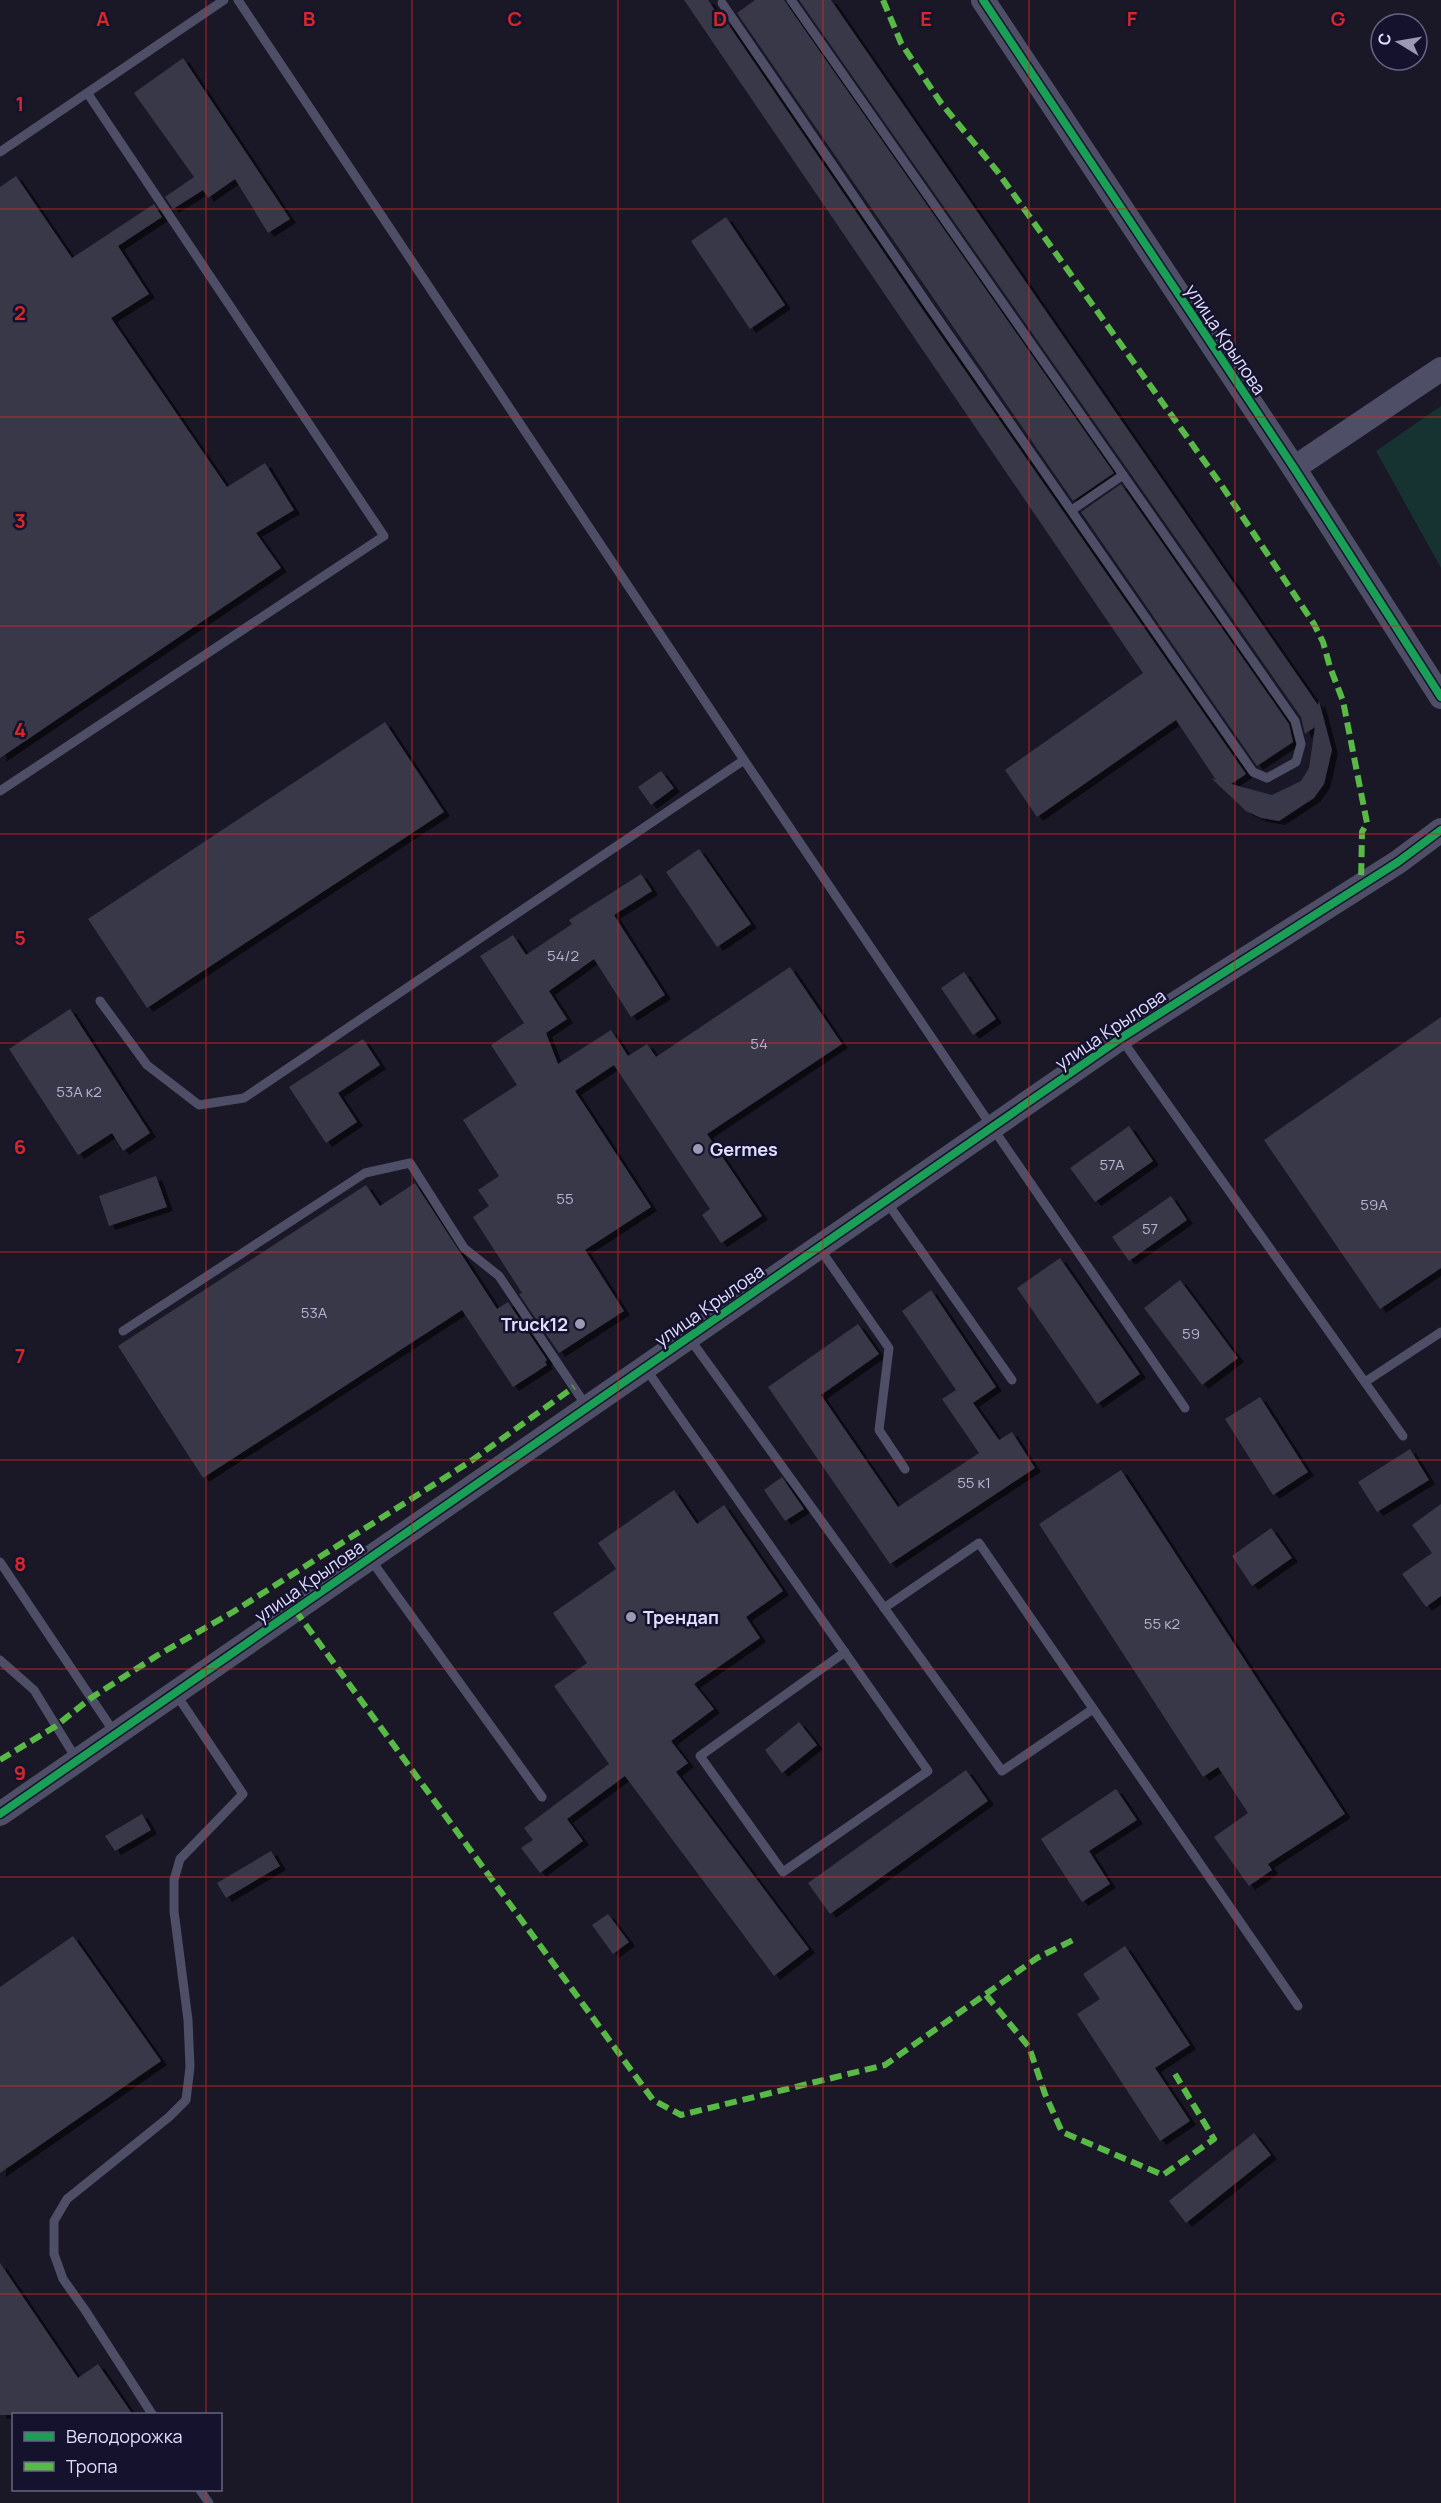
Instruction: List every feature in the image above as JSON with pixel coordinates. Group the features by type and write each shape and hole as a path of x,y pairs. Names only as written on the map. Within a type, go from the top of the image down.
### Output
{"street":[{"name":"улица Крылова","path":"983,0 1294,468 1441,698"},
{"path":"1294,468 1441,369"},
{"name":"улица Крылова","path":"0,1814 1121,1038 1398,862 1441,830"}],"lane":[{"path":"0,152 224,0"},
{"path":"238,0 744,760 1185,1408"},
{"path":"723,1 929,306 1253,772 1267,778 1296,762 1301,744 1295,721 791,0"},
{"path":"0,791 384,536 88,94"},
{"path":"1072,510 1123,475"},
{"path":"100,1001 147,1065 199,1105 244,1098 744,760"},
{"path":"1121,1038 1403,1436"},
{"path":"123,1331 365,1173 410,1163 464,1248 499,1276 587,1407"},
{"path":"886,1201 1012,1380"},
{"path":"819,1247 889,1348 879,1430 905,1469"},
{"path":"1365,1382 1441,1332"},
{"path":"688,1338 1002,1771 1093,1709"},
{"path":"645,1367 928,1771 783,1872 700,1756 844,1652"},
{"path":"884,1608 979,1543 1298,2007"},
{"path":"370,1558 542,1797"},
{"path":"0,1562 116,1734"},
{"path":"0,1660 34,1690 77,1760"},
{"path":"151,2413 86,2310 63,2279 54,2254 54,2221 67,2199 169,2117 186,2100 190,2067 188,2020 174,1911 174,1880 180,1859 243,1794 175,1693"}],"green space":[{"path":"1441,406 1441,568 1376,451"}],"building":[{"path":"684,0 708,0 723,22 726,21 923,310 1246,774 1231,784 1272,795 1301,781 1309,768 1315,727 1305,734 1301,717 799,0 831,0 1318,705 1319,701 1332,750 1324,784 1314,798 1279,821 1261,818 1246,811 1211,778 1216,780 1176,720 1037,817 1005,770 1143,673"},
{"path":"755,0 784,0 1114,473 1073,501 737,13"},
{"path":"183,58 290,219 268,233 235,179 208,198 203,190 173,209 165,197 194,177 134,93"},
{"path":"16,176 72,258 154,204 162,217 118,246 149,294 111,318 227,487 265,463 294,510 256,533 281,568 0,758 0,187"},
{"path":"726,217 785,305 750,329 691,241"},
{"path":"1121,484 1289,724 1293,742 1257,766 1081,512"},
{"path":"385,722 444,812 147,1008 88,919"},
{"path":"661,771 674,788 651,805 638,787"},
{"path":"699,849 751,924 717,947 666,872"},
{"path":"641,874 652,891 614,915 665,995 631,1017 594,959 549,991 567,1019 546,1033 558,1064 611,1030 628,1056 647,1044 656,1057 790,967 842,1044 707,1134 762,1216 721,1243 702,1215 710,1209 614,1065 575,1091 651,1207 585,1250 624,1311 559,1353 519,1294 522,1293 473,1217 489,1206 478,1190 499,1176 463,1120 517,1085 491,1045 524,1023 480,956 513,935 526,955 572,924 569,920"},
{"path":"964,972 996,1019 973,1035 941,988"},
{"path":"70,1009 150,1133 123,1151 112,1133 78,1155 9,1049"},
{"path":"1441,1017 1441,1268 1380,1309 1264,1140"},
{"path":"363,1039 380,1065 338,1093 357,1122 326,1143 289,1087"},
{"path":"1129,1126 1153,1161 1095,1202 1070,1168"},
{"path":"156,1176 167,1207 109,1226 99,1196"},
{"path":"415,1183 497,1309 508,1302 547,1360 545,1362 547,1365 513,1387 462,1310 203,1478 118,1346 366,1185 380,1206"},
{"path":"1171,1196 1187,1220 1129,1261 1112,1237"},
{"path":"1060,1258 1140,1374 1097,1404 1017,1288"},
{"path":"1180,1280 1238,1358 1202,1385 1144,1308"},
{"path":"931,1290 996,1387 973,1403 999,1440 1012,1432 1035,1468 890,1564 768,1387 858,1324 879,1354 821,1395 898,1507 979,1453 942,1399 956,1390 902,1311"},
{"path":"1260,1397 1308,1472 1273,1495 1225,1419"},
{"path":"1410,1449 1429,1480 1377,1512 1358,1482"},
{"path":"1121,1470 1345,1814 1268,1864 1272,1870 1249,1886 1214,1837 1248,1813 1218,1767 1203,1777 1039,1524"},
{"path":"782,1477 804,1509 785,1521 764,1490"},
{"path":"674,1490 697,1524 724,1505 783,1591 746,1617 760,1638 694,1684 714,1709 671,1741 688,1763 676,1772 809,1949 774,1976 625,1776 567,1819 583,1841 540,1873 521,1848 533,1840 524,1828 609,1764 554,1686 587,1663 553,1613 616,1569 598,1543"},
{"path":"1441,1504 1441,1596 1426,1607 1402,1574 1432,1553 1412,1525"},
{"path":"1271,1528 1292,1558 1252,1586 1232,1556"},
{"path":"799,1722 817,1745 782,1773 765,1750"},
{"path":"966,1770 988,1801 830,1914 808,1883"},
{"path":"1116,1789 1137,1820 1089,1851 1110,1884 1082,1902 1041,1839"},
{"path":"142,1814 151,1830 115,1851 105,1836"},
{"path":"271,1851 280,1866 226,1898 217,1883"},
{"path":"608,1914 629,1942 613,1954 592,1925"},
{"path":"73,1936 161,2061 0,2173 0,1987"},
{"path":"1125,1946 1190,2045 1155,2068 1190,2121 1160,2141 1077,2014 1100,1999 1083,1974"},
{"path":"1254,2133 1271,2155 1186,2223 1169,2201"},
{"path":"0,2263 78,2378 98,2364 132,2413 12,2413 12,2415 0,2415"}],"marked path":[{"path":"883,0 901,43 941,103 997,171 1222,486 1314,624 1323,642 1343,701 1367,823 1362,832 1361,885"},
{"path":"0,1760 56,1726 91,1698 158,1655 233,1612 471,1461 574,1387"},
{"path":"295,1610 653,2100 681,2115 885,2065 1037,1958 1075,1939"},
{"path":"986,1995 1029,2047 1045,2094 1062,2132 1163,2175 1214,2139 1175,2074"}],"cycle path":[{"path":"983,0 1294,468 1441,697"},
{"path":"0,1814 1121,1038 1398,862 1441,830"}],"place":[{"name":"Germes","path":"698,1149"},
{"name":"Truck12","path":"580,1324"},
{"name":"Трендап","path":"631,1617"}]}
